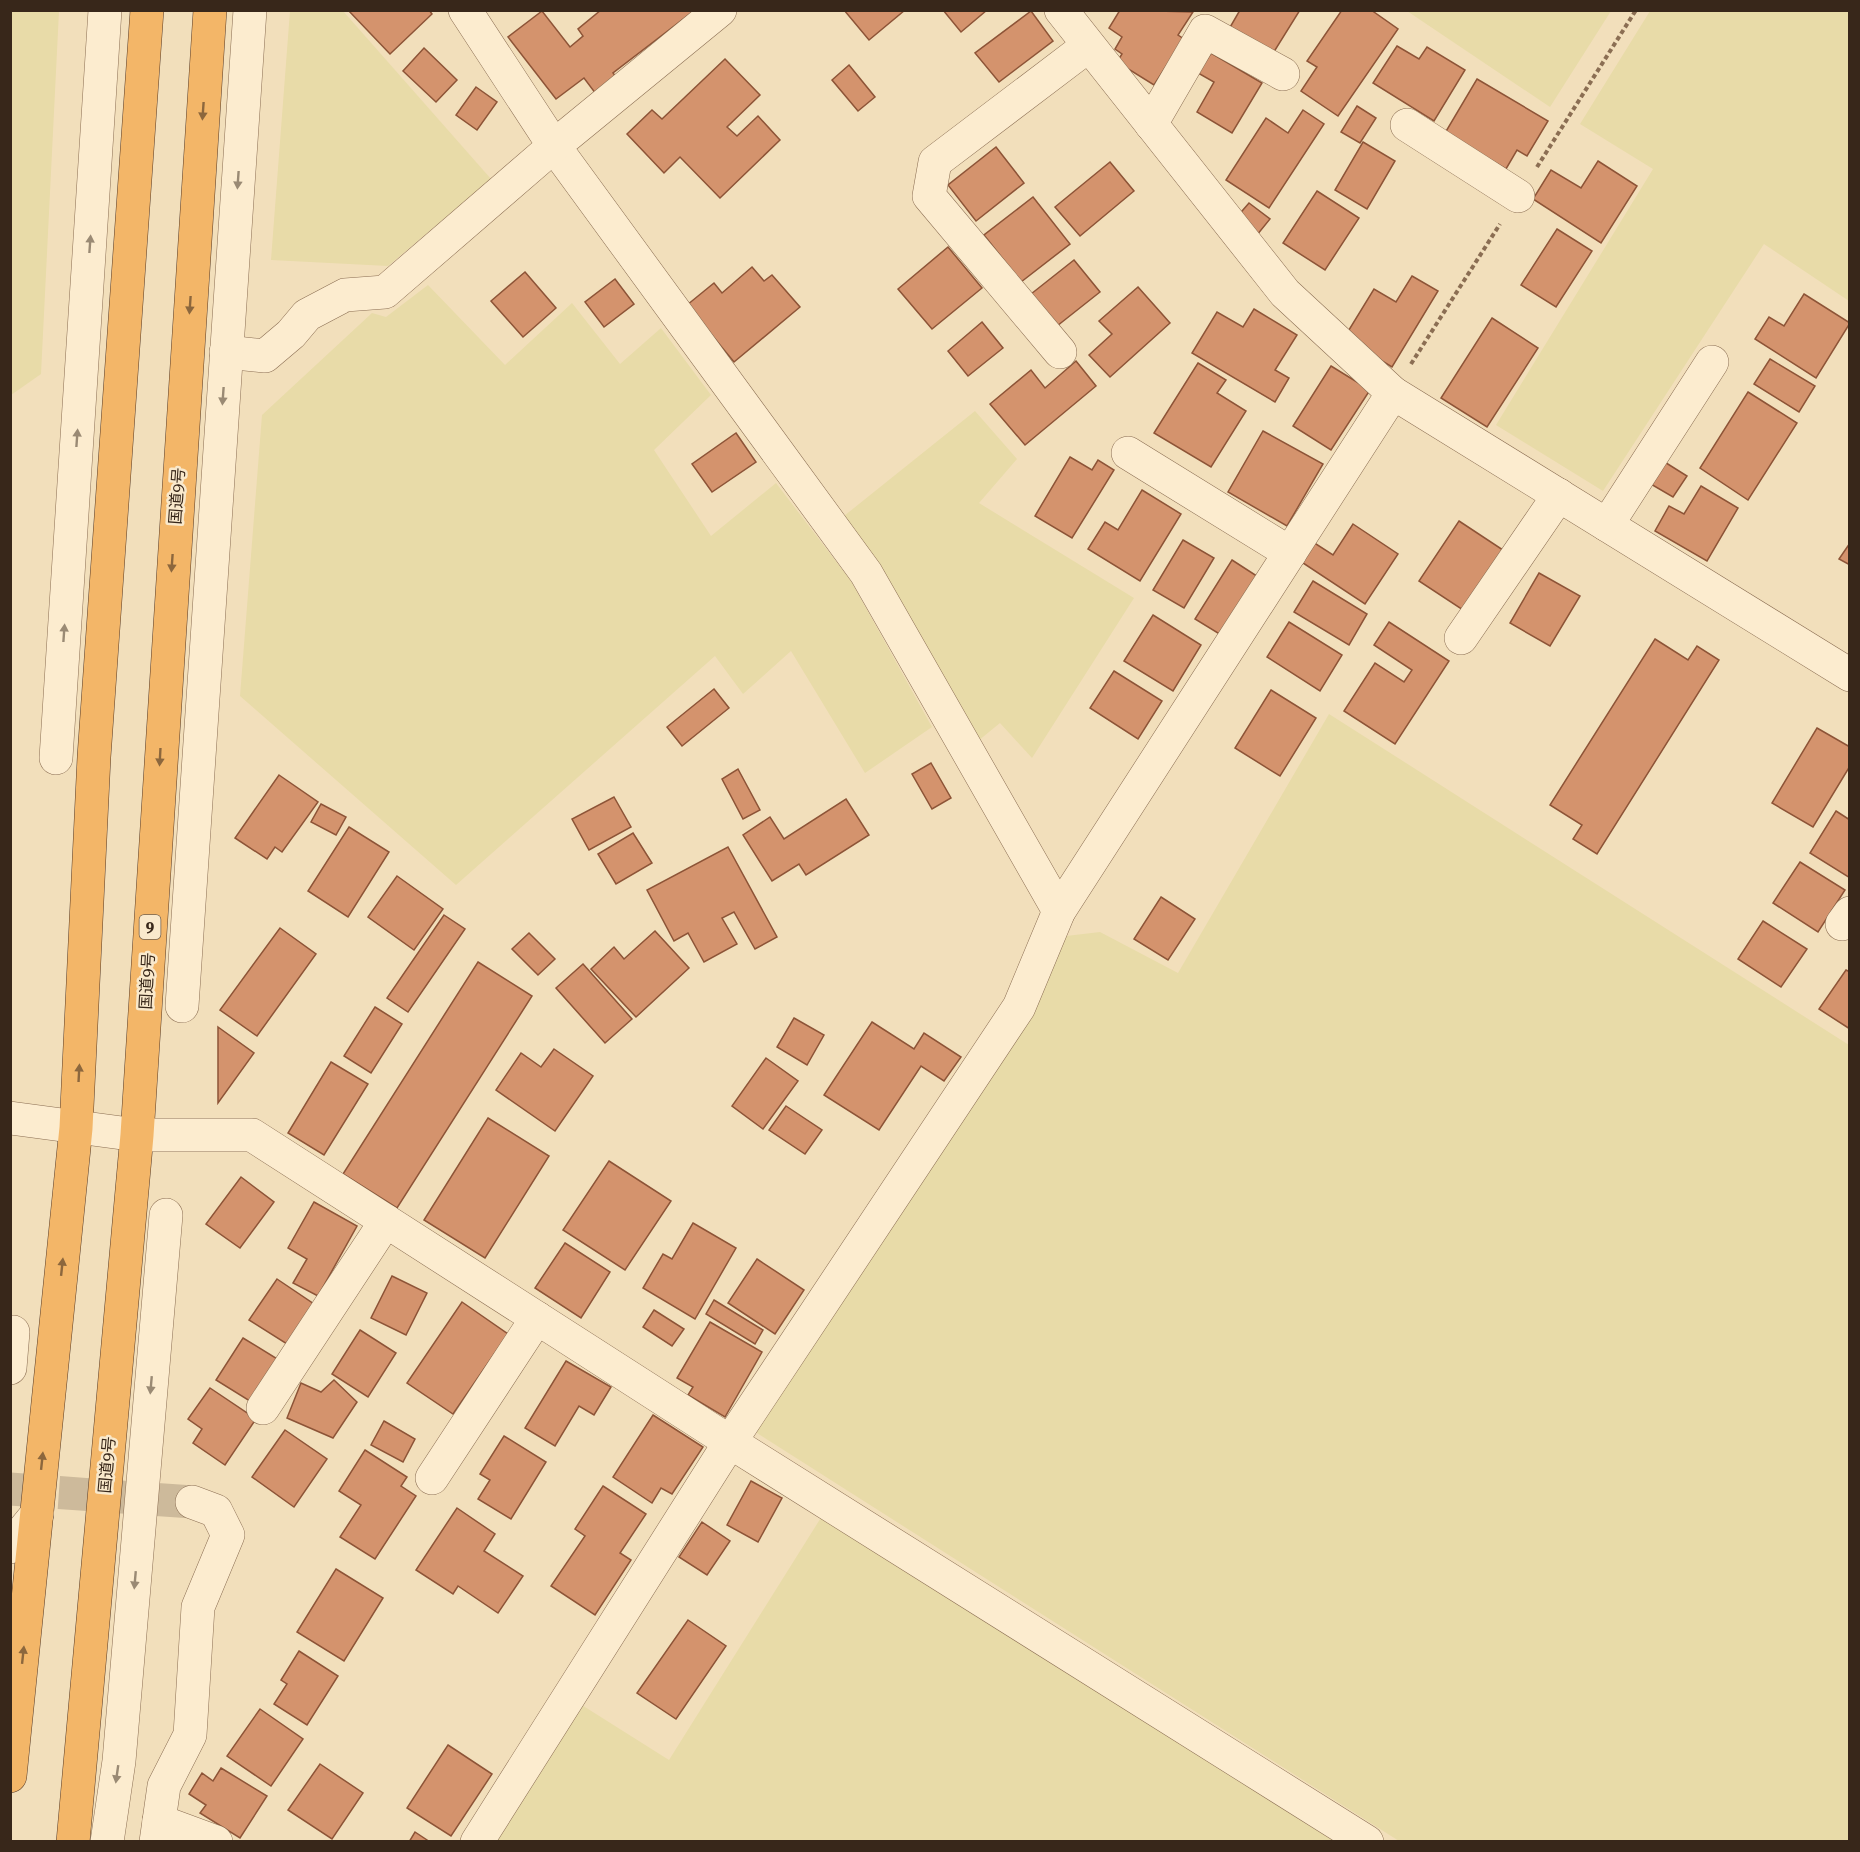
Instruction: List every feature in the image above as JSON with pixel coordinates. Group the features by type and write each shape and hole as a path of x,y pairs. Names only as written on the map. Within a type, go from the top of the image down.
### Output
{"highway":[{"path":"10,1776 76,1128 94,757 147,10"},
{"name":"国道9号","path":"73,1842 137,1135 165,670 210,10"}],"street":[{"path":"56,758 105,10"},
{"path":"182,1006 250,10"},
{"path":"465,10 554,147 866,573 1059,911"},
{"path":"226,352 265,356 291,334 307,315 345,295 385,292 554,147 720,10"},
{"path":"1061,10 1285,293 1393,393 1850,675"},
{"path":"1151,124 1205,32 1283,74"},
{"path":"1060,352 929,196 935,162 1088,46"},
{"path":"207,48 242,122"},
{"path":"97,130 143,63"},
{"path":"1407,125 1518,196"},
{"path":"1606,525 1712,362"},
{"path":"477,1842 730,1442 1019,1006 1059,911 1393,393"},
{"path":"1128,453 1290,553"},
{"path":"1461,638 1559,495"},
{"path":"165,670 208,616"},
{"path":"60,691 94,757"},
{"path":"10,1118 137,1135 252,1135 730,1442 1367,1842"},
{"path":"107,1842 119,1761 166,1215"},
{"path":"263,1408 386,1221"},
{"path":"124,1276 156,1327"},
{"path":"432,1478 537,1318"},
{"path":"10,1368 13,1332"},
{"path":"192,1502 216,1511 228,1534 198,1607 190,1735 164,1786 158,1831 216,1842"},
{"path":"10,1547 37,1515"}],"shaded area":[{"path":"11,10 59,11 41,374 11,395"},
{"path":"290,11 343,11 491,179 388,266 271,260"},
{"path":"1407,11 1611,11 1550,107"},
{"path":"1650,11 1849,11 1849,301 1764,244 1603,491 1496,425 1653,169 1580,124"},
{"path":"428,285 505,365 572,303 620,364 661,328 711,395 654,450 711,536 776,483 851,581 932,727 865,773 791,651 743,694 715,656 456,885 240,696 262,415 372,313 386,317"},
{"path":"975,411 1017,459 979,503 1134,598 1032,758 1000,723 978,741 839,520"},
{"path":"1329,714 1849,1045 1849,1841 1399,1841 752,1430 1066,936 1100,932 1178,973"},
{"path":"822,1516 1338,1842 489,1842 577,1702 669,1760"}],"building":[{"path":"348,10 429,10 432,14 390,54"},
{"path":"601,10 695,10 613,73 620,82 599,98 584,78 556,99 508,37 542,11 570,47 583,36 578,29"},
{"path":"844,10 905,10 869,40"},
{"path":"943,10 987,10 961,32"},
{"path":"1120,10 1193,12 1178,35 1184,39 1154,85 1117,62 1122,54 1115,49 1122,37 1109,28"},
{"path":"1240,10 1300,10 1272,55 1229,29"},
{"path":"1342,10 1371,10 1398,29 1338,116 1301,91 1317,67 1307,61"},
{"path":"1031,11 1053,41 999,82 975,53"},
{"path":"1397,46 1419,59 1427,47 1465,70 1434,121 1373,83"},
{"path":"424,48 457,80 436,102 403,71"},
{"path":"1211,53 1262,83 1232,133 1197,112 1214,82 1198,73"},
{"path":"725,59 760,95 727,127 737,136 758,116 780,140 720,198 680,157 664,173 627,134 652,110 662,119"},
{"path":"849,65 875,97 858,111 832,80"},
{"path":"1477,79 1548,121 1527,156 1517,150 1506,169 1445,133"},
{"path":"476,87 497,102 477,130 456,115"},
{"path":"1357,106 1376,118 1360,143 1341,132"},
{"path":"1303,110 1324,124 1269,208 1226,180 1266,118 1288,133"},
{"path":"1363,142 1395,161 1367,209 1335,190"},
{"path":"996,147 1024,183 976,221 948,185"},
{"path":"1598,161 1637,186 1601,243 1533,199 1551,170 1581,188"},
{"path":"1110,162 1134,191 1080,236 1055,207"},
{"path":"1317,191 1359,218 1325,270 1283,243"},
{"path":"1033,197 1070,244 1021,282 984,235"},
{"path":"1249,203 1270,219 1257,235 1236,218"},
{"path":"1557,229 1592,251 1556,307 1521,285"},
{"path":"948,247 982,288 932,329 898,289"},
{"path":"1074,260 1100,292 1057,326 1031,294"},
{"path":"752,267 764,281 772,275 800,307 734,362 687,305 714,283 722,293"},
{"path":"525,272 556,308 523,337 491,301"},
{"path":"1412,276 1438,291 1392,367 1344,338 1374,289 1396,302"},
{"path":"615,279 634,304 604,327 585,302"},
{"path":"1138,287 1170,323 1110,377 1089,355 1112,334 1099,321"},
{"path":"1804,294 1850,323 1816,378 1755,339 1769,317 1784,326"},
{"path":"1254,309 1297,335 1275,370 1289,378 1275,402 1192,353 1217,312 1243,327"},
{"path":"1492,318 1538,348 1487,427 1441,398"},
{"path":"982,322 1003,348 968,376 948,351"},
{"path":"1770,359 1815,386 1799,412 1754,384"},
{"path":"1076,361 1096,386 1025,445 990,404 1031,370 1045,388"},
{"path":"1198,363 1226,380 1217,393 1246,411 1211,467 1154,433"},
{"path":"1331,366 1370,390 1331,450 1293,426"},
{"path":"1748,392 1797,423 1748,500 1700,468"},
{"path":"1263,431 1323,464 1287,526 1228,492"},
{"path":"736,433 756,462 712,492 692,464"},
{"path":"1070,457 1092,470 1098,460 1114,470 1072,538 1035,516"},
{"path":"1663,461 1687,476 1673,497 1649,483"},
{"path":"1701,486 1738,508 1707,561 1655,531 1669,506 1684,514"},
{"path":"1142,490 1181,514 1140,581 1088,549 1105,522 1118,530"},
{"path":"1459,521 1503,550 1463,610 1419,581"},
{"path":"1353,524 1398,554 1365,604 1300,561 1313,542 1333,555"},
{"path":"1183,540 1214,558 1184,608 1153,590"},
{"path":"1850,543 1850,565 1839,559"},
{"path":"1232,560 1263,580 1226,638 1195,619"},
{"path":"1539,573 1580,596 1550,646 1510,623"},
{"path":"1313,581 1367,614 1349,645 1294,612"},
{"path":"1153,615 1201,645 1173,691 1124,661"},
{"path":"1289,622 1342,655 1320,691 1267,657"},
{"path":"1389,622 1449,661 1395,744 1344,711 1375,663 1404,682 1412,670 1374,645"},
{"path":"1655,639 1688,660 1697,646 1719,660 1597,854 1573,839 1582,825 1550,805"},
{"path":"1114,671 1162,701 1138,739 1090,708"},
{"path":"714,689 729,708 682,746 667,727"},
{"path":"1271,690 1316,718 1280,776 1235,748"},
{"path":"1817,728 1850,747 1850,766 1813,827 1772,803"},
{"path":"931,763 951,798 932,809 912,774"},
{"path":"738,769 760,810 743,819 722,779"},
{"path":"279,775 318,802 282,852 275,847 267,859 235,838"},
{"path":"614,797 631,827 589,850 572,819"},
{"path":"846,799 869,835 806,875 799,864 772,881 743,835 770,817 784,839"},
{"path":"321,804 346,817 336,835 311,822"},
{"path":"1836,811 1850,820 1850,878 1810,853"},
{"path":"349,827 389,852 348,917 308,891"},
{"path":"633,833 652,863 616,884 598,854"},
{"path":"728,847 777,937 755,949 734,912 722,918 737,944 704,962 688,933 674,941 647,890"},
{"path":"1800,862 1845,890 1818,932 1773,903"},
{"path":"397,876 443,909 414,950 368,917"},
{"path":"1161,897 1195,919 1168,960 1134,939"},
{"path":"444,915 465,929 408,1012 387,998"},
{"path":"1763,921 1807,949 1781,987 1738,959"},
{"path":"280,928 316,954 257,1036 220,1010"},
{"path":"655,931 689,968 636,1017 591,969 614,947 624,959"},
{"path":"529,933 555,959 538,975 512,949"},
{"path":"478,962 532,996 397,1208 343,1174"},
{"path":"583,964 632,1019 605,1043 556,988"},
{"path":"1846,970 1850,972 1850,1029 1819,1009"},
{"path":"375,1007 402,1024 371,1073 344,1056"},
{"path":"794,1018 824,1035 807,1065 777,1047"},
{"path":"872,1022 914,1049 924,1033 961,1057 944,1081 921,1066 879,1130 824,1095"},
{"path":"218,1027 254,1053 218,1103"},
{"path":"554,1049 593,1076 555,1131 496,1090 521,1053 541,1067"},
{"path":"766,1058 798,1081 763,1129 732,1106"},
{"path":"331,1062 368,1084 324,1155 288,1133"},
{"path":"786,1106 822,1130 805,1154 769,1130"},
{"path":"488,1118 549,1156 485,1258 424,1220"},
{"path":"609,1161 671,1201 625,1270 563,1230"},
{"path":"241,1177 274,1202 240,1248 206,1224"},
{"path":"314,1202 357,1226 318,1296 293,1283 307,1259 288,1248"},
{"path":"693,1223 736,1248 695,1319 643,1288 663,1254 672,1259"},
{"path":"565,1243 610,1272 581,1318 535,1288"},
{"path":"757,1259 804,1290 775,1334 728,1303"},
{"path":"392,1276 427,1293 406,1335 371,1318"},
{"path":"277,1279 314,1304 287,1344 249,1320"},
{"path":"714,1300 763,1330 755,1344 706,1314"},
{"path":"462,1302 508,1334 453,1414 407,1383"},
{"path":"654,1310 684,1329 672,1346 643,1327"},
{"path":"710,1322 762,1352 725,1417 688,1395 693,1387 677,1378"},
{"path":"360,1330 396,1353 368,1397 332,1374"},
{"path":"243,1338 279,1360 253,1403 216,1380"},
{"path":"566,1361 611,1387 594,1415 579,1406 555,1446 525,1428"},
{"path":"334,1380 357,1402 333,1438 287,1418 301,1383 321,1392"},
{"path":"210,1388 256,1419 225,1465 193,1443 202,1429 188,1419"},
{"path":"653,1415 703,1447 672,1494 661,1488 652,1503 613,1477"},
{"path":"384,1421 415,1439 403,1462 371,1445"},
{"path":"285,1430 327,1459 294,1507 252,1477"},
{"path":"504,1436 546,1462 511,1519 478,1499 490,1480 480,1474"},
{"path":"365,1450 407,1477 401,1486 416,1496 375,1559 340,1537 361,1505 339,1491"},
{"path":"751,1481 782,1498 758,1542 727,1525"},
{"path":"603,1486 646,1514 620,1553 631,1560 595,1615 551,1586 585,1536 575,1529"},
{"path":"457,1508 495,1534 484,1551 523,1576 498,1613 458,1586 453,1594 416,1570"},
{"path":"702,1522 730,1541 707,1575 679,1557"},
{"path":"336,1569 383,1598 344,1661 297,1632"},
{"path":"688,1620 726,1646 676,1719 637,1693"},
{"path":"299,1651 338,1676 307,1725 274,1704 287,1684 281,1680"},
{"path":"260,1709 303,1739 271,1786 227,1756"},
{"path":"448,1745 492,1774 451,1836 407,1808"},
{"path":"320,1764 363,1793 332,1839 288,1810"},
{"path":"221,1768 267,1796 240,1838 200,1813 206,1805 189,1794 202,1773 213,1781"},
{"path":"415,1832 430,1842 409,1842"}],"tunnel":[{"path":"10,1489 192,1502"}]}
